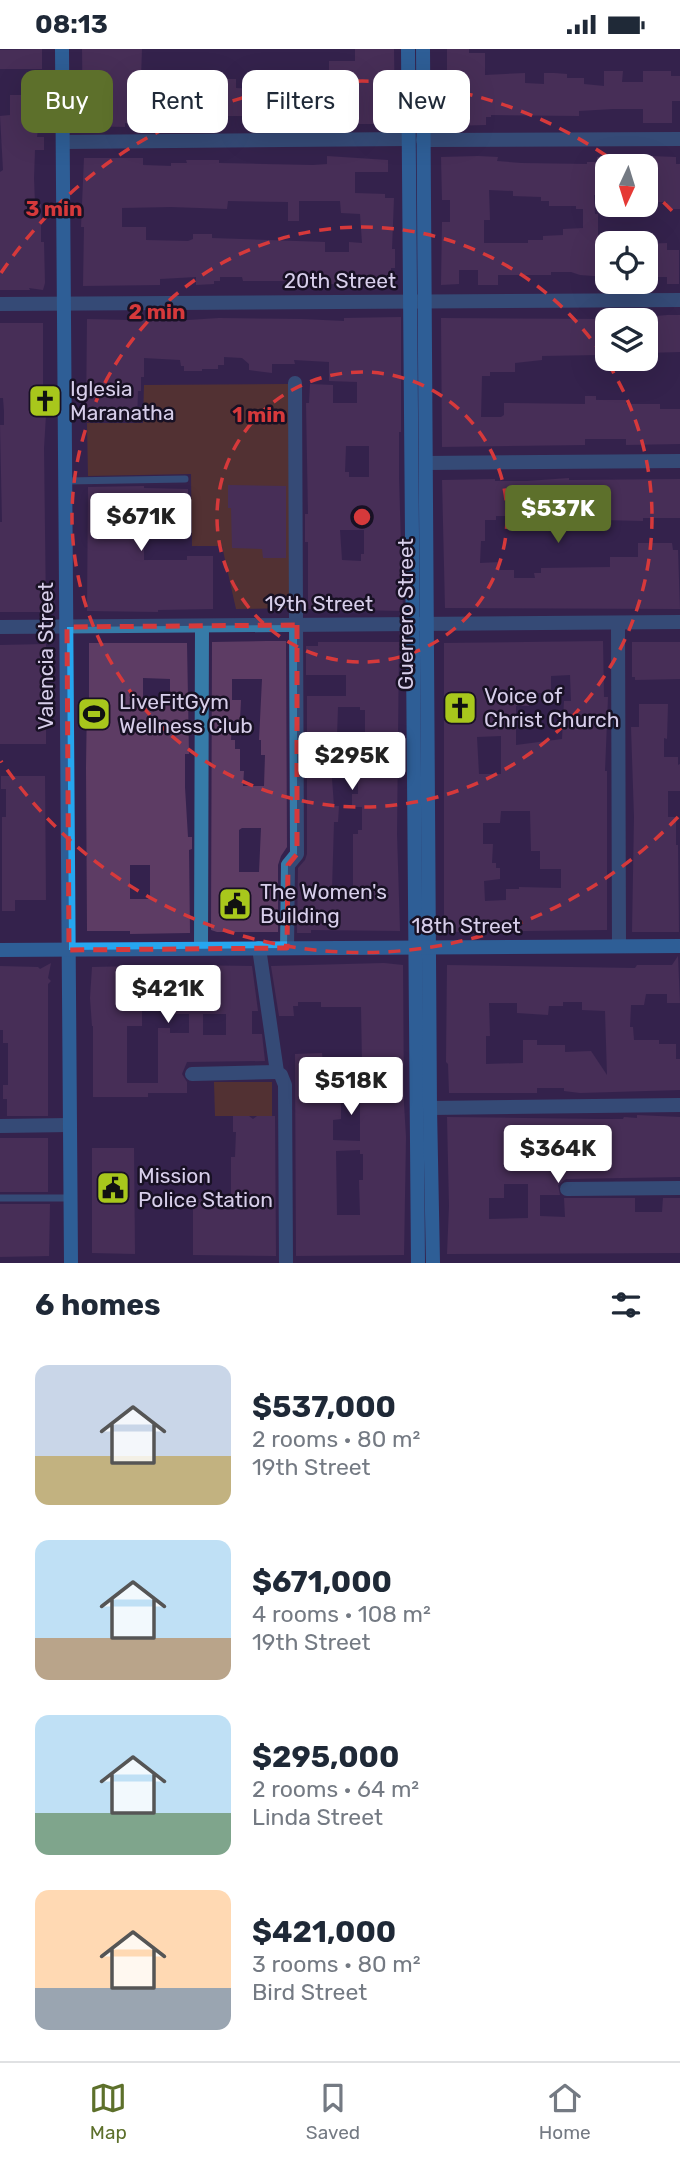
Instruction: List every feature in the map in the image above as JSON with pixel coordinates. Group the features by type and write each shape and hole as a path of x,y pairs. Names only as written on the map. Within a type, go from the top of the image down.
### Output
{"main road":[{"name":"Valencia Street","path":"62,49 71,1263"},
{"name":"Guerrero Street","path":"408,49 426,302 426,463 413,948 418,1263"},
{"name":"Guerrero Street","path":"423,49 416,139 411,302 429,947 433,1263"},
{"name":"18th Street","path":"0,950 680,946"}],"street":[{"path":"63,142 680,139"},
{"name":"20th Street","path":"0,304 680,300"},
{"path":"287,948 288,865 297,854 295,383"},
{"path":"426,463 680,461"},
{"name":"19th Street","path":"0,627 680,622"},
{"path":"618,623 619,946"},
{"path":"201,949 202,626"},
{"path":"259,949 277,1072 285,1085 286,1263"},
{"path":"192,1074 277,1072"},
{"path":"430,1108 680,1105"},
{"path":"0,1126 70,1125"},
{"path":"567,1189 680,1188"}],"lane":[{"path":"66,481 185,479"},
{"path":"0,1198 71,1198"}],"highlighted area":[{"path":"297,625 297,854 288,865 287,948 69,950 67,627"}],"shaded area":[{"path":"289,384 292,608 236,609 222,546 192,546 191,474 88,476 87,423 143,423 144,385"},
{"path":"214,1082 272,1082 272,1116 215,1116"}],"building":[{"path":"42,49 42,69 0,69 0,50"},
{"path":"82,49 142,49 141,70 127,70 125,127 113,127 113,70 82,70"},
{"path":"355,49 394,49 394,70 373,70 373,124 359,124 359,70 329,70 329,61 355,61"},
{"path":"447,49 469,49 469,53 485,53 485,75 525,73 525,83 544,84 544,73 554,73 567,74 567,78 584,78 584,84 604,86 604,71 623,71 622,82 643,82 643,71 671,71 671,76 680,76 680,101 672,101 672,123 643,123 643,109 613,109 579,111 579,116 491,115 486,117 486,125 470,125 470,70 447,70"},
{"path":"228,79 236,79 236,88 242,88 242,116 228,116"},
{"path":"10,95 21,95 21,133 38,133 37,137 44,137 44,150 35,150 34,178 35,204 41,204 45,283 43,290 0,290 0,172 3,170 0,116 10,115"},
{"path":"327,156 388,160 388,172 355,172 355,193 385,194 385,198 394,198 392,249 395,249 395,268 391,268 391,285 325,284 325,281 243,281 242,277 220,277 220,281 214,281 214,284 196,285 196,277 160,279 160,285 83,286 84,227 81,227 84,158 143,158 143,165 171,166 171,163 187,163 186,160 327,164","holes":["228,201 288,202 288,221 299,221 299,201 340,201 341,213 360,214 362,243 349,242 349,252 325,252 325,242 212,238 212,234 193,234 193,239 188,241 146,240 146,227 122,227 122,208 227,209"]},
{"path":"658,156 676,157 676,164 680,164 680,209 667,209 667,202 658,202"},
{"path":"441,157 498,157 497,161 521,163 595,162 594,195 598,231 595,231 595,276 571,272 551,272 551,275 498,275 498,285 478,285 478,270 459,270 459,284 441,285 442,222 450,222 450,200 442,200","holes":["489,190 513,191 513,196 541,197 541,201 549,201 549,206 576,206 576,209 583,209 583,228 563,229 563,235 543,236 543,240 528,240 528,243 484,243 484,220 490,220"]},
{"path":"658,243 667,243 667,250 679,250 679,284 667,284 667,277 658,277"},
{"path":"680,315 680,352 658,353 658,316"},
{"path":"401,317 399,478 403,611 308,609 308,542 305,542 305,514 308,514 306,403 309,403 310,384 333,385 333,403 357,403 357,382 329,381 329,362 294,360 295,364 272,364 272,373 249,370 249,364 242,358 224,357 224,365 218,365 218,369 184,371 180,360 144,358 144,377 141,377 141,391 138,391 137,420 86,419 87,319 344,321 344,318","holes":["346,446 369,446 369,477 349,477 349,472 345,472","340,530 364,530 364,554 361,554 361,561 342,560"]},
{"path":"441,318 595,319 595,355 542,356 542,360 515,363 515,372 490,372 490,376 482,376 481,417 501,417 504,415 504,403 585,404 585,396 596,396 596,400 626,400 626,404 660,404 660,409 680,409 680,444 626,445 626,439 585,439 585,445 442,447"},
{"path":"0,323 43,323 43,383 47,398 44,448 46,612 0,612 0,425 4,425 4,411 3,398 0,398"},
{"path":"569,478 680,479 680,518 602,520 602,505 583,505 583,510 569,509 566,516 496,516 496,520 485,520 485,541 481,541 480,563 500,562 500,570 514,570 514,578 535,578 534,573 541,573 541,568 610,567 610,557 638,557 638,543 672,543 673,550 678,550 680,609 445,608 442,480 527,481"},
{"path":"228,485 286,486 286,558 263,558 262,549 232,548"},
{"path":"144,486 188,489 188,512 185,512 184,530 171,530 171,538 144,538 144,560 187,560 187,556 213,556 213,609 158,612 87,611 88,487","holes":["125,513 144,513 144,534 125,534"]},
{"path":"286,641 287,847 278,865 278,932 211,930 212,642","holes":["232,679 262,679 259,740 261,755 265,755 264,786 243,786 244,771 240,771 240,749 235,749 235,740 231,740 232,721 240,721 241,700 232,700","261,828 259,872 239,872 239,830"]},
{"path":"603,641 604,697 608,697 605,771 607,930 444,932 444,643","holes":["570,675 571,701 564,701 562,739 516,745 516,706 529,706 529,694 551,692 551,676","501,736 501,774 479,774 477,737","501,811 530,811 531,851 540,851 540,869 561,869 561,888 506,889 506,900 485,901 484,881 500,879 500,868 496,868 496,863 492,863 493,844 483,844 483,823 500,823"]},
{"path":"318,642 399,642 397,834 400,931 311,930 311,933 297,933 298,868 307,854 307,696 346,696 346,675 306,675 306,646 318,646","holes":["338,707 360,707 360,710 365,710 368,765 363,765 363,774 358,774 358,794 352,794 352,807 362,807 362,830 353,834 353,889 332,889 334,822 338,822 339,806 334,806 331,765 336,765"]},
{"path":"632,642 680,642 680,679 635,680 635,677 632,677"},
{"path":"89,643 187,643 189,754 185,754 185,787 188,837 192,837 192,849 189,850 190,933 130,934 130,931 87,931 86,768","holes":["143,678 170,679 170,698 143,698","130,865 150,865 150,899 130,899"]},
{"path":"46,644 46,744 0,744 0,645"},
{"path":"639,704 668,704 664,757 678,757 678,765 680,764 680,791 668,791 668,817 676,817 679,932 632,932 634,817 631,727 639,727"},
{"path":"1,776 45,776 46,900 15,900 15,911 2,911 2,817 6,817 6,789 1,789"},
{"path":"678,956 680,1003 667,1003 667,994 646,994 644,1005 631,1005 630,1027 633,1027 634,1040 659,1040 659,1044 676,1044 676,1059 680,1059 680,1090 580,1093 564,1091 564,1088 537,1088 537,1093 449,1093 446,1062 447,965 635,968 637,965 672,965","holes":["563,1002 582,1002 582,1010 605,1011 607,1075 591,1051 565,1052 565,1045 537,1045 537,1040 523,1040 523,1063 486,1064 486,1036 490,1036 489,1003 517,1003 517,1013 548,1015 549,1006 563,1006"]},
{"path":"51,963 48,978 51,981 48,984 48,1116 7,1116 7,1099 3,1099 3,1085 8,1085 8,1043 3,1043 3,1030 0,1030 0,966 40,969"},
{"path":"384,963 403,965 406,1137 404,1255 296,1256 295,1054 322,1053 323,1063 317,1063 317,1086 358,1088 358,1062 362,1062 361,1007 321,1007 321,1002 298,1002 298,1006 293,1006 294,1016 279,1016 271,966","holes":["360,1097 360,1141 333,1140 333,1120 341,1119 341,1098","360,1150 360,1154 363,1154 363,1180 359,1180 360,1215 337,1215 336,1151"]},
{"path":"252,966 258,1011 252,1011 252,1034 262,1034 265,1061 187,1062 182,1074 187,1082 187,1093 148,1093 148,1097 93,1097 93,1026 90,998 92,967","holes":["142,1002 167,1002 167,1007 171,1007 171,1014 189,1014 189,1033 170,1033 170,1028 158,1028 158,1083 127,1083 127,1026 142,1026","203,1014 226,1014 226,1035 203,1035"]},
{"path":"637,1115 680,1117 680,1177 566,1179 558,1185 560,1195 540,1195 540,1216 565,1217 564,1198 635,1198 635,1212 662,1212 663,1198 680,1198 680,1253 447,1254 447,1117 637,1118","holes":["504,1184 528,1184 528,1218 489,1219 489,1198 504,1198"]},
{"path":"233,1116 249,1116 253,1119 257,1116 275,1116 276,1256 193,1255 193,1199 231,1199 231,1157 235,1157 236,1132 233,1132"},
{"path":"0,1138 48,1138 48,1192 0,1192"},
{"name":"Mission Police Station","path":"92,1148 134,1148 135,1254 92,1253"},
{"path":"0,1204 50,1204 49,1256 0,1257"}],"place":[{"name":"Iglesia Maranatha","path":"45,401"},
{"name":"Voice of Christ Church","path":"460,708"},
{"name":"LiveFitGym Wellness Club","path":"94,714"},
{"name":"The Women's Building","path":"235,904"},
{"name":"Mission Police Station","path":"113,1188"}]}
